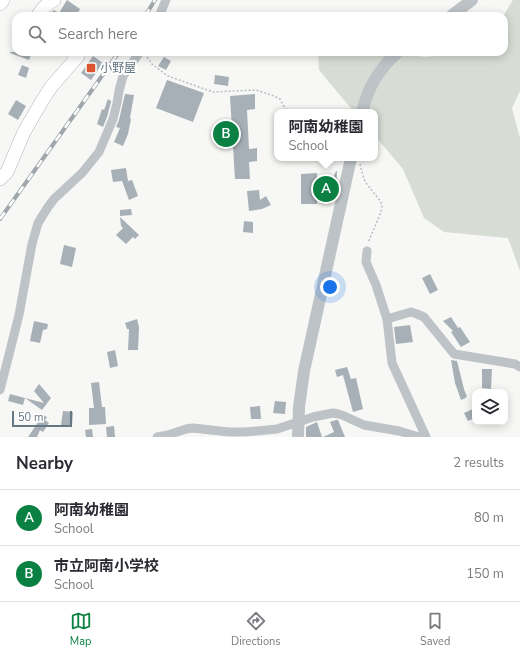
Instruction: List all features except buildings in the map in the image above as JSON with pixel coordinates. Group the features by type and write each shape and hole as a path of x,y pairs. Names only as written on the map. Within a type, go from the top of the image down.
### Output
{"main road":[{"path":"0,4 3,0"},
{"path":"40,12 54,0"},
{"path":"0,179 7,172 22,136 42,101 51,87 78,56"}],"street":[{"path":"161,12 166,0"},
{"path":"456,12 472,0"},
{"path":"0,390 20,315 32,244 38,222 54,199 82,173 100,152 113,119 123,76 137,56"},
{"path":"363,109 366,96 374,80 387,62 394,56"},
{"path":"298,437 300,397 304,371 350,161"},
{"path":"367,251 366,262 376,285 387,319 392,363 426,437"},
{"path":"387,319 411,312 418,314 424,317 454,354 515,364 520,367"},
{"path":"157,437 193,428 229,432 277,429 313,417 333,413 364,425 407,433 419,437"}],"path":[{"path":"147,56 152,64 168,76 213,92 256,90 274,96 280,100 285,109"},
{"path":"359,161 364,179 382,202 381,212 368,242 367,251"}],"shaded area":[{"path":"513,0 520,0 520,91 512,108 520,138 520,271 508,238 444,232 424,218 403,169 378,140 378,109 352,109 319,70 318,56 508,56 508,12 506,12"}],"railway":[{"path":"148,12 155,0"},
{"path":"0,219 116,56"}],"place":[{"name":"小野屋","path":"91,68"},
{"name":"市立阿南小学校","path":"226,134"},
{"name":"阿南幼稚園","path":"326,189"}]}
